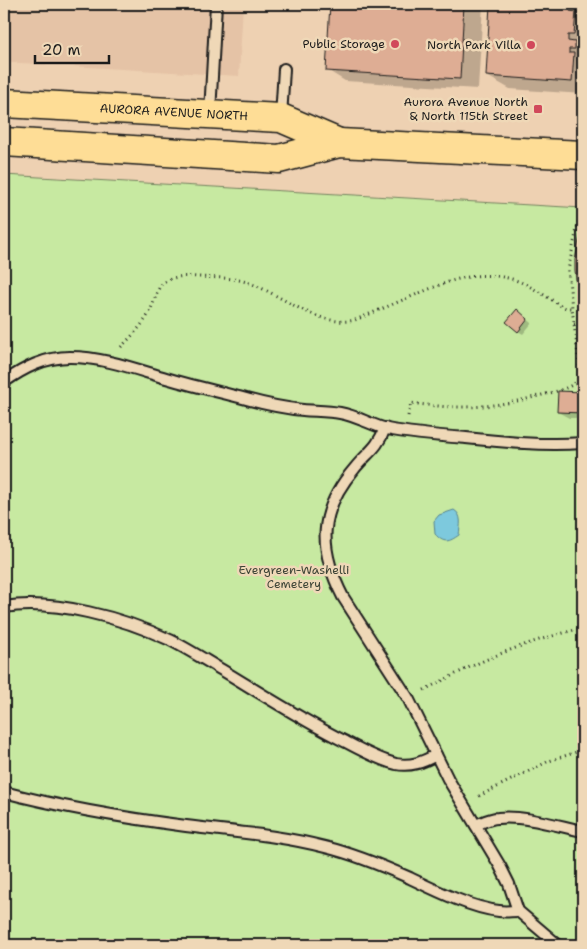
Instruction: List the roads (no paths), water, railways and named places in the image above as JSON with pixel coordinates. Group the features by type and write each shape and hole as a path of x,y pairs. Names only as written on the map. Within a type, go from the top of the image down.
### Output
{"highway":[{"name":"AURORA AVENUE NORTH","path":"4,103 281,118 339,143"},
{"name":"AURORA AVENUE NORTH","path":"4,142 278,159 339,143 583,155"}],"lane":[{"path":"210,115 216,4"},
{"path":"281,118 284,69"},
{"path":"4,382 39,362 54,358 88,358 264,404 352,415 370,424 405,432 511,443 559,444 583,442"},
{"path":"385,428 378,444 355,467 340,487 328,513 325,540 329,566 339,589 353,613 408,698 436,755 500,866 518,911 558,945"},
{"path":"4,607 27,605 61,607 100,615 144,630 190,651 313,725 370,754 396,764 410,765 422,762 436,755"},
{"path":"4,792 74,809 128,818 264,835 326,847 401,874 444,894 476,906 498,911 518,911"},
{"path":"476,825 486,820 512,818 583,831"}],"water":[{"path":"454,510 460,518 459,535 444,541 435,534 434,521 439,515"}],"place":[{"name":"Public Storage","path":"395,44"},
{"name":"North Park Villa","path":"531,45"},
{"name":"Aurora Avenue North & North 115th Street","path":"538,109"}],"park label":[{"name":"Evergreen-Washelli Cemetery","path":"294,577"}]}
